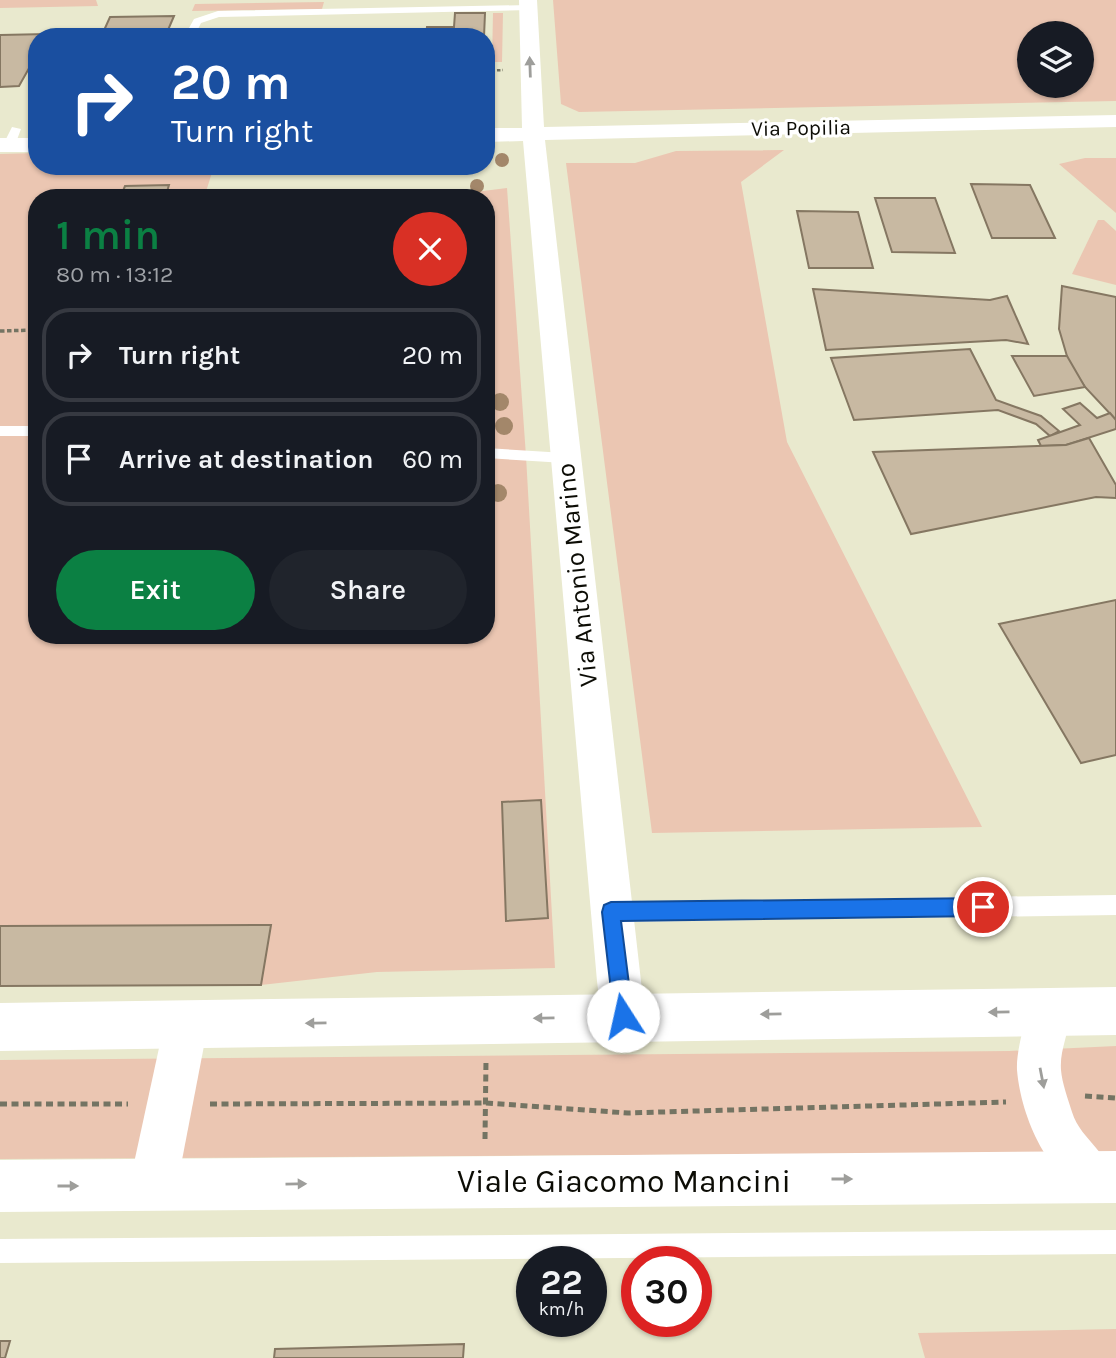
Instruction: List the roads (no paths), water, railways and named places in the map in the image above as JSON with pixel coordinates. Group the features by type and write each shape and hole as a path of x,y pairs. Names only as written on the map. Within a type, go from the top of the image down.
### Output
{"street":[{"name":"Via Antonio Marino","path":"528,4 533,134 623,1016"},
{"name":"Via Popilia","path":"495,135 1116,121"},
{"path":"8,140 28,143"},
{"name":"Viale Giacomo Mancini","path":"1049,1011 1040,1069 1053,1128 1105,1177"},
{"path":"0,1027 1116,1011"},
{"path":"153,1186 186,1025"},
{"name":"Viale Giacomo Mancini","path":"0,1186 1105,1177"}],"lane":[{"path":"344,0 436,0"},
{"path":"194,28 197,21 210,16 528,4"},
{"path":"0,431 28,431"},
{"path":"495,454 565,458"},
{"path":"611,912 1116,905"},
{"path":"0,1251 1116,1242"}]}
